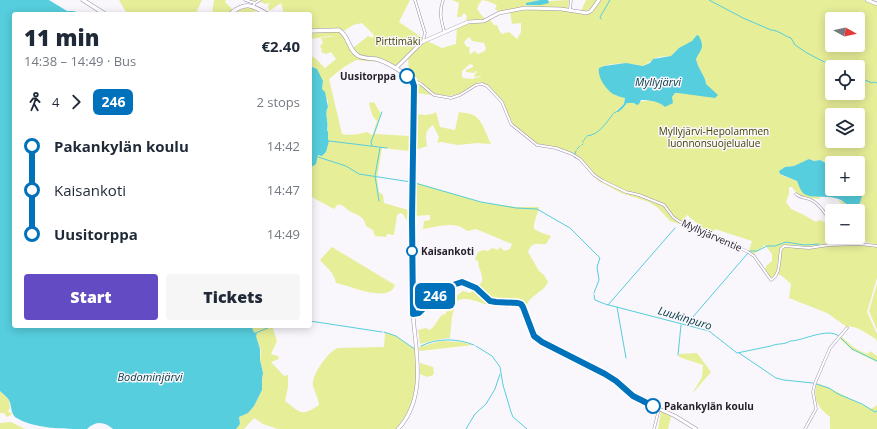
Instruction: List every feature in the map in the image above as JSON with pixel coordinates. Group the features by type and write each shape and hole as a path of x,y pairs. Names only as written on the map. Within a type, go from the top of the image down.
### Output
{"main road":[{"path":"83,0 102,12"},
{"path":"233,12 243,6 254,4 264,12"},
{"path":"312,31 339,30 346,36 357,55 380,60 396,68 412,80 414,86 412,219 413,314"}],"street":[{"path":"245,0 254,4 260,0"},
{"path":"415,0 425,33 422,42"},
{"path":"443,0 440,16 444,31"},
{"path":"570,9 571,0"},
{"path":"396,68 422,42 444,31 468,22 484,21 499,13 525,8 570,9 587,13 600,0"},
{"path":"867,0 877,4"},
{"name":"Myllyjärventie","path":"412,80 421,84 432,94 451,98 460,95 476,85 482,84 487,86 502,102 511,124 537,144 556,148 572,154 580,159 594,175 603,181 626,192 640,195 664,205 673,217 680,222 713,235 748,252 754,256 771,280 775,278 780,260 780,251 783,246 809,248 845,244"},
{"path":"796,194 802,198 814,201 825,214"},
{"path":"860,244 877,246"},
{"path":"398,429 411,409 418,371 413,314 419,313 444,288 461,282 476,288 490,301 518,303 523,307 534,336 542,342 605,374 616,381 633,396 675,416 696,429"},
{"path":"805,429 816,409 813,392 815,383 830,348 847,328"},
{"path":"654,429 659,409"}],"green space":[{"path":"119,0 202,0 197,12 126,12"},
{"path":"214,0 226,0 225,2 233,10 231,12 212,12"},
{"name":"Pirttimäki","path":"248,0 410,0 399,22 424,39 396,66 358,54 353,48 368,36 373,38 374,35 362,23 353,25 344,31 337,28 312,29 312,12 283,12 281,3 269,11 268,5 270,3 265,4 259,1"},
{"path":"452,0 482,0 477,9 486,19 467,21 467,16 464,13 461,17 457,17 459,3"},
{"path":"482,0 540,0 531,2 569,0 568,8 524,7 499,12 495,9 497,5"},
{"path":"586,0 598,0 589,10 581,11"},
{"name":"Myllyjärvi-Hepolammen luonnonsuojelualue","path":"601,0 865,0 877,5 877,245 865,242 865,204 859,204 861,202 861,196 865,196 865,156 825,156 825,162 820,160 814,161 810,159 794,166 785,167 779,171 781,175 797,181 807,195 818,196 820,198 814,199 803,197 792,187 789,187 789,194 786,202 791,209 816,222 819,220 825,222 825,244 844,244 809,247 792,245 782,246 779,253 777,270 773,277 770,278 765,271 766,266 772,261 772,254 765,245 754,254 749,250 752,241 715,229 712,234 698,228 699,225 687,215 680,224 670,221 658,208 649,202 621,193 599,181 584,166 586,165 579,158 558,149 537,145 513,125 499,97 488,85 480,82 460,94 449,96 434,94 418,81 417,78 409,74 408,56 427,41 442,48 456,44 457,27 468,23 482,23 490,20 494,25 497,25 502,34 509,32 517,39 521,32 521,23 512,24 510,12 547,9 588,14","holes":["469,37 472,41 484,43 486,48 485,51 478,54 474,51 471,54 469,52 470,47 467,47 464,43","677,50 696,59 706,84 675,93 672,97 672,102 665,107 656,102 646,101 627,103 622,109 616,111 624,104 625,98 615,95 599,68 621,64 643,66 658,57 671,56","470,64 473,65 473,67 466,70 466,72 474,73 476,71 477,72 474,75 475,77 480,76 481,78 463,78 462,71"]},
{"path":"248,7 256,9 254,12 238,11"},
{"path":"334,30 342,32 356,55 379,61 356,60 329,79 342,134 351,135 367,132 372,135 373,134 377,121 373,115 369,103 374,102 381,114 375,134 410,136 410,151 382,148 377,178 379,192 383,195 384,203 408,210 407,221 403,214 400,213 397,215 394,235 387,234 386,237 375,236 373,230 366,226 363,219 342,205 337,205 334,209 312,197 312,167 316,164 318,155 322,156 326,152 329,141 327,136 328,127 326,111 328,101 322,89 323,81 317,72 318,70 312,67 312,56 325,68 336,59 331,52 326,54 321,52 322,50 320,46 323,43 321,38 335,36 312,39 312,32"},
{"path":"416,83 421,85 432,95 416,93"},
{"path":"436,112 440,127 455,130 459,112 475,116 482,125 491,144 477,143 458,145 441,142 437,143 439,137 433,125 427,132 427,146 416,150 415,114 428,115"},
{"path":"414,182 481,202 516,207 539,207 534,229 551,236 546,244 533,245 528,252 539,271 544,275 548,282 546,285 531,299 527,305 509,301 506,308 461,299 457,301 452,316 450,338 420,344 418,330 426,328 429,330 431,329 443,314 445,315 449,306 446,301 438,296 446,290 456,296 463,291 470,293 481,283 482,275 478,264 479,262 475,259 478,252 484,250 488,251 492,248 498,250 500,247 504,251 510,249 512,244 476,229 467,231 457,226 446,225 423,229 424,221 430,220 430,215 413,216"},
{"path":"838,200 846,204 841,204"},
{"path":"860,244 877,247 877,278 867,312 877,334 877,342 876,339 862,330 854,327 847,327 827,313 789,298 791,284 782,276 777,274 781,249 783,247 805,248"},
{"path":"332,247 395,285 386,293 378,293 336,283 332,273 320,260"},
{"path":"877,284 877,330 869,311"},
{"path":"252,328 273,328 277,341 271,354 278,356 279,359 271,362 284,376 288,375 288,387 285,401 301,412 308,411 319,405 313,382 317,370 334,350 338,348 384,347 384,332 396,336 415,348 416,381 412,401 403,420 396,429 278,429 263,424 254,418 244,429 236,429 240,424 239,417 248,413 254,406 262,390 263,373 260,360 261,351 256,336 257,334 253,331"},
{"path":"842,337 864,353 868,354 870,351 877,356 877,362 852,350 840,339"},
{"path":"441,341 461,342 473,345 419,350 419,347"},
{"path":"697,353 711,372 692,394 702,377 703,365 679,357 679,354"},
{"path":"420,363 433,367 433,375 427,377 420,374"},
{"path":"817,383 871,409 877,405 877,429 830,429 830,417 817,403 815,394"},
{"path":"0,391 9,400 10,408 8,411 10,413 12,412 11,415 7,417 4,413 0,413"},
{"path":"661,411 671,416 668,429 658,429"},
{"path":"11,422 25,429 0,429 0,423"}],"water":[{"name":"Bodominjärvi","path":"0,0 49,0 67,11 76,12 12,12 12,328 252,328 253,331 257,334 256,336 260,349 260,360 263,373 262,390 254,406 248,413 239,417 240,424 236,429 113,429 100,423 94,424 87,429 40,426 22,421 15,417 12,413 9,400 0,391"},
{"path":"548,0 549,3 541,5 526,5 526,3"},
{"name":"Myllyjärvi","path":"697,35 701,40 702,46 696,59 697,63 706,84 718,95 715,98 675,93 672,97 673,103 665,107 657,102 641,100 637,105 634,103 627,103 622,109 616,112 624,104 625,98 613,94 608,89 599,75 599,68 626,63 643,66 650,63 653,59 671,56 679,48 692,41"},
{"path":"312,67 317,69 323,81 322,89 325,92 328,107 326,115 329,141 326,152 322,156 318,155 316,164 312,167"},
{"path":"809,159 814,161 820,160 825,162 825,196 862,196 860,203 846,204 837,198 806,195 800,189 797,181 780,174 779,171 785,167 794,166"}],"waterway":[{"path":"601,19 600,17 610,0"},
{"path":"709,0 743,18 791,38 795,45 825,62"},
{"path":"865,80 872,83 877,83"},
{"path":"372,146 371,142 382,112"},
{"path":"587,136 599,131 613,114"},
{"path":"329,141 387,148"},
{"path":"577,149 580,146"},
{"name":"Luukinpuro","path":"379,201 375,176 380,148"},
{"name":"Luukinpuro","path":"318,157 346,166 359,174 411,182"},
{"name":"Luukinpuro","path":"415,183 481,202 516,208 537,209 570,228 600,258 597,267 599,280 594,293"},
{"path":"608,305 675,228"},
{"path":"750,251 757,251 767,246 775,246 786,242 804,245 819,244"},
{"path":"686,325 748,253"},
{"name":"Luukinpuro","path":"594,295 595,300 605,304 709,331 737,353 822,334 828,333 839,336"},
{"path":"617,307 626,358"},
{"path":"312,321 382,332"},
{"path":"678,355 681,325"},
{"path":"256,333 267,328"},
{"path":"384,332 396,336 415,348"},
{"name":"Luukinpuro","path":"840,337 852,349 877,361"},
{"path":"421,346 440,340 461,341 474,345"},
{"path":"476,346 492,356 500,367 503,385 513,417 527,429"},
{"path":"739,353 776,378 813,383"},
{"path":"466,429 475,414 486,404 495,389 500,374"},
{"path":"816,384 829,388 875,412 877,411"}],"bus line":[{"name":"246","path":"407,76 411,78 414,86 412,219 413,314 419,313 444,288 461,282 476,288 487,300 521,304 534,336 542,342 605,374 616,381 637,399 653,406"}],"place":[{"name":"Uusitorppa","path":"407,76"},
{"name":"Kaisankoti","path":"412,251"},
{"name":"Pakankylän koulu","path":"653,406"}]}
